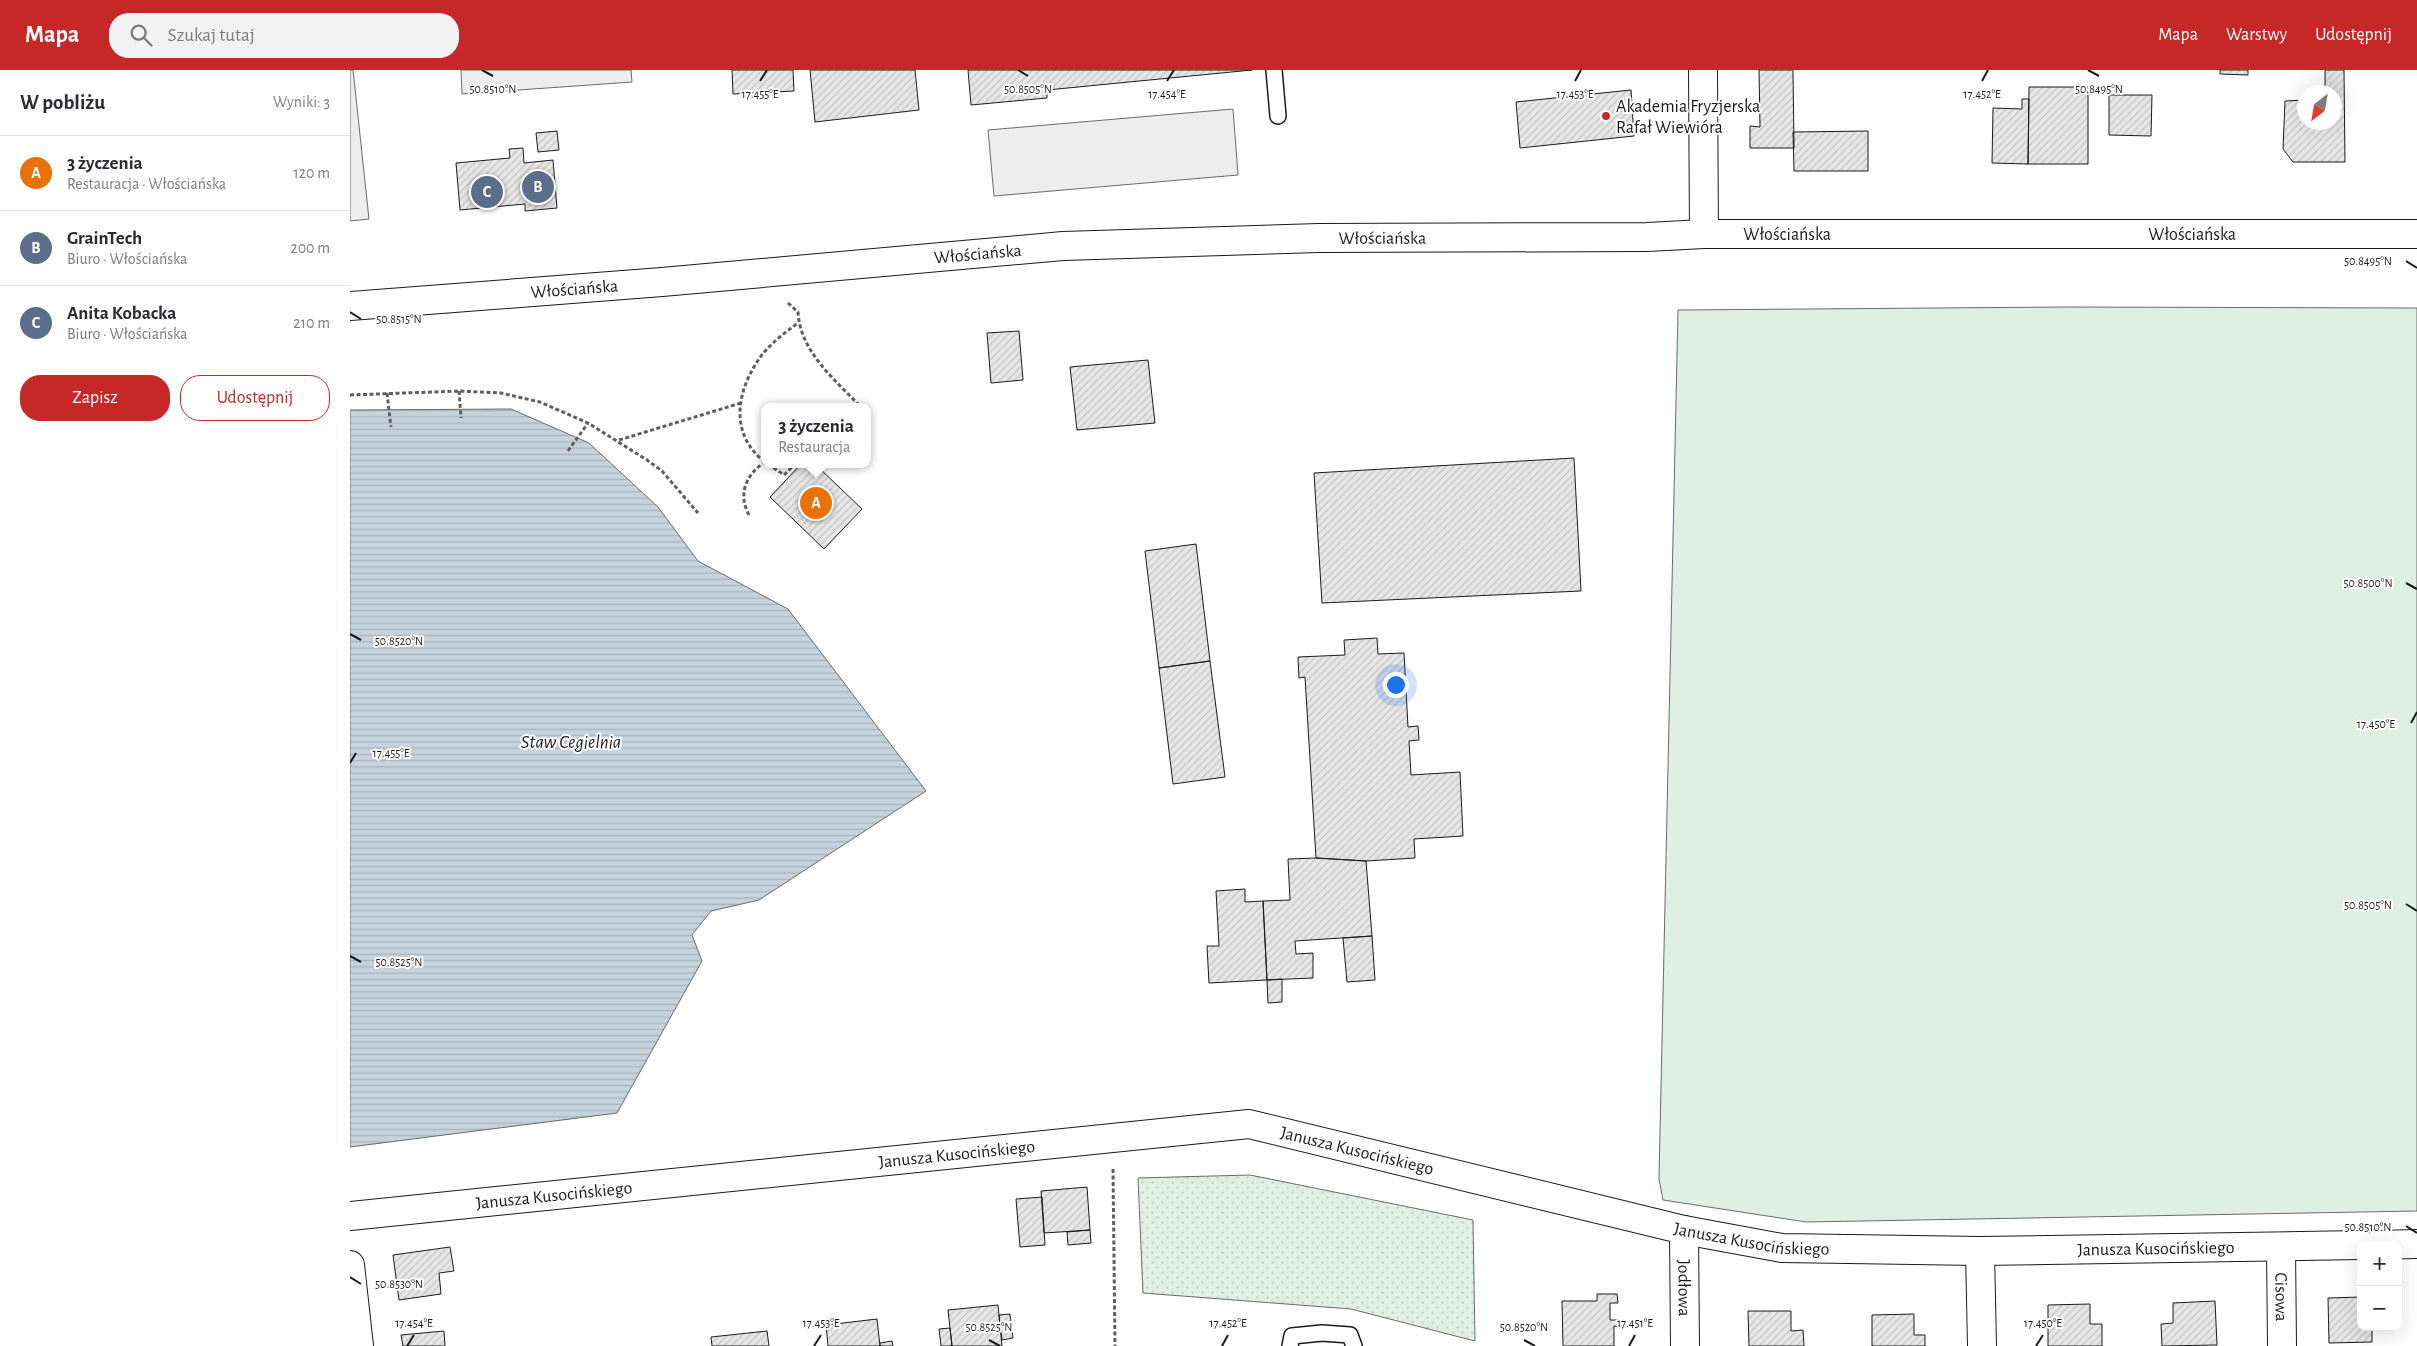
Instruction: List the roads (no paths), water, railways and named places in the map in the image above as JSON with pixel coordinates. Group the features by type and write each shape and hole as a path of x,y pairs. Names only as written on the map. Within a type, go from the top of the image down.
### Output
{"street":[{"path":"1703,70 1704,234"},
{"name":"Włościańska","path":"350,306 662,282 1064,246 1319,238 1647,237 1704,234 2417,234"},
{"name":"Janusza Kusocińskiego","path":"350,1216 1249,1124 1684,1230 1782,1248 1980,1251 2357,1245"},
{"name":"Jodłowa","path":"1684,1230 1685,1346"},
{"path":"2402,1244 2417,1244"},
{"name":"Cisowa","path":"2281,1247 2282,1346"},
{"path":"1980,1251 1982,1346"},
{"path":"350,1265 358,1346"}],"lane":[{"path":"1274,70 1278,116"},
{"path":"1290,1346 1292,1336 1322,1333 1350,1335 1354,1346"}],"water":[{"name":"Staw Cegielnia","path":"511,409 589,443 658,507 698,561 788,609 926,791 759,900 711,911 692,935 702,961 617,1113 350,1147 350,410"}],"place":[{"name":"Akademia Fryzjerska Rafał Wiewióra","path":"1606,116"},
{"name":"GrainTech","path":"538,187"},
{"name":"Anita Kobacka","path":"487,192"},
{"name":"3 życzenia","path":"816,503"}]}
